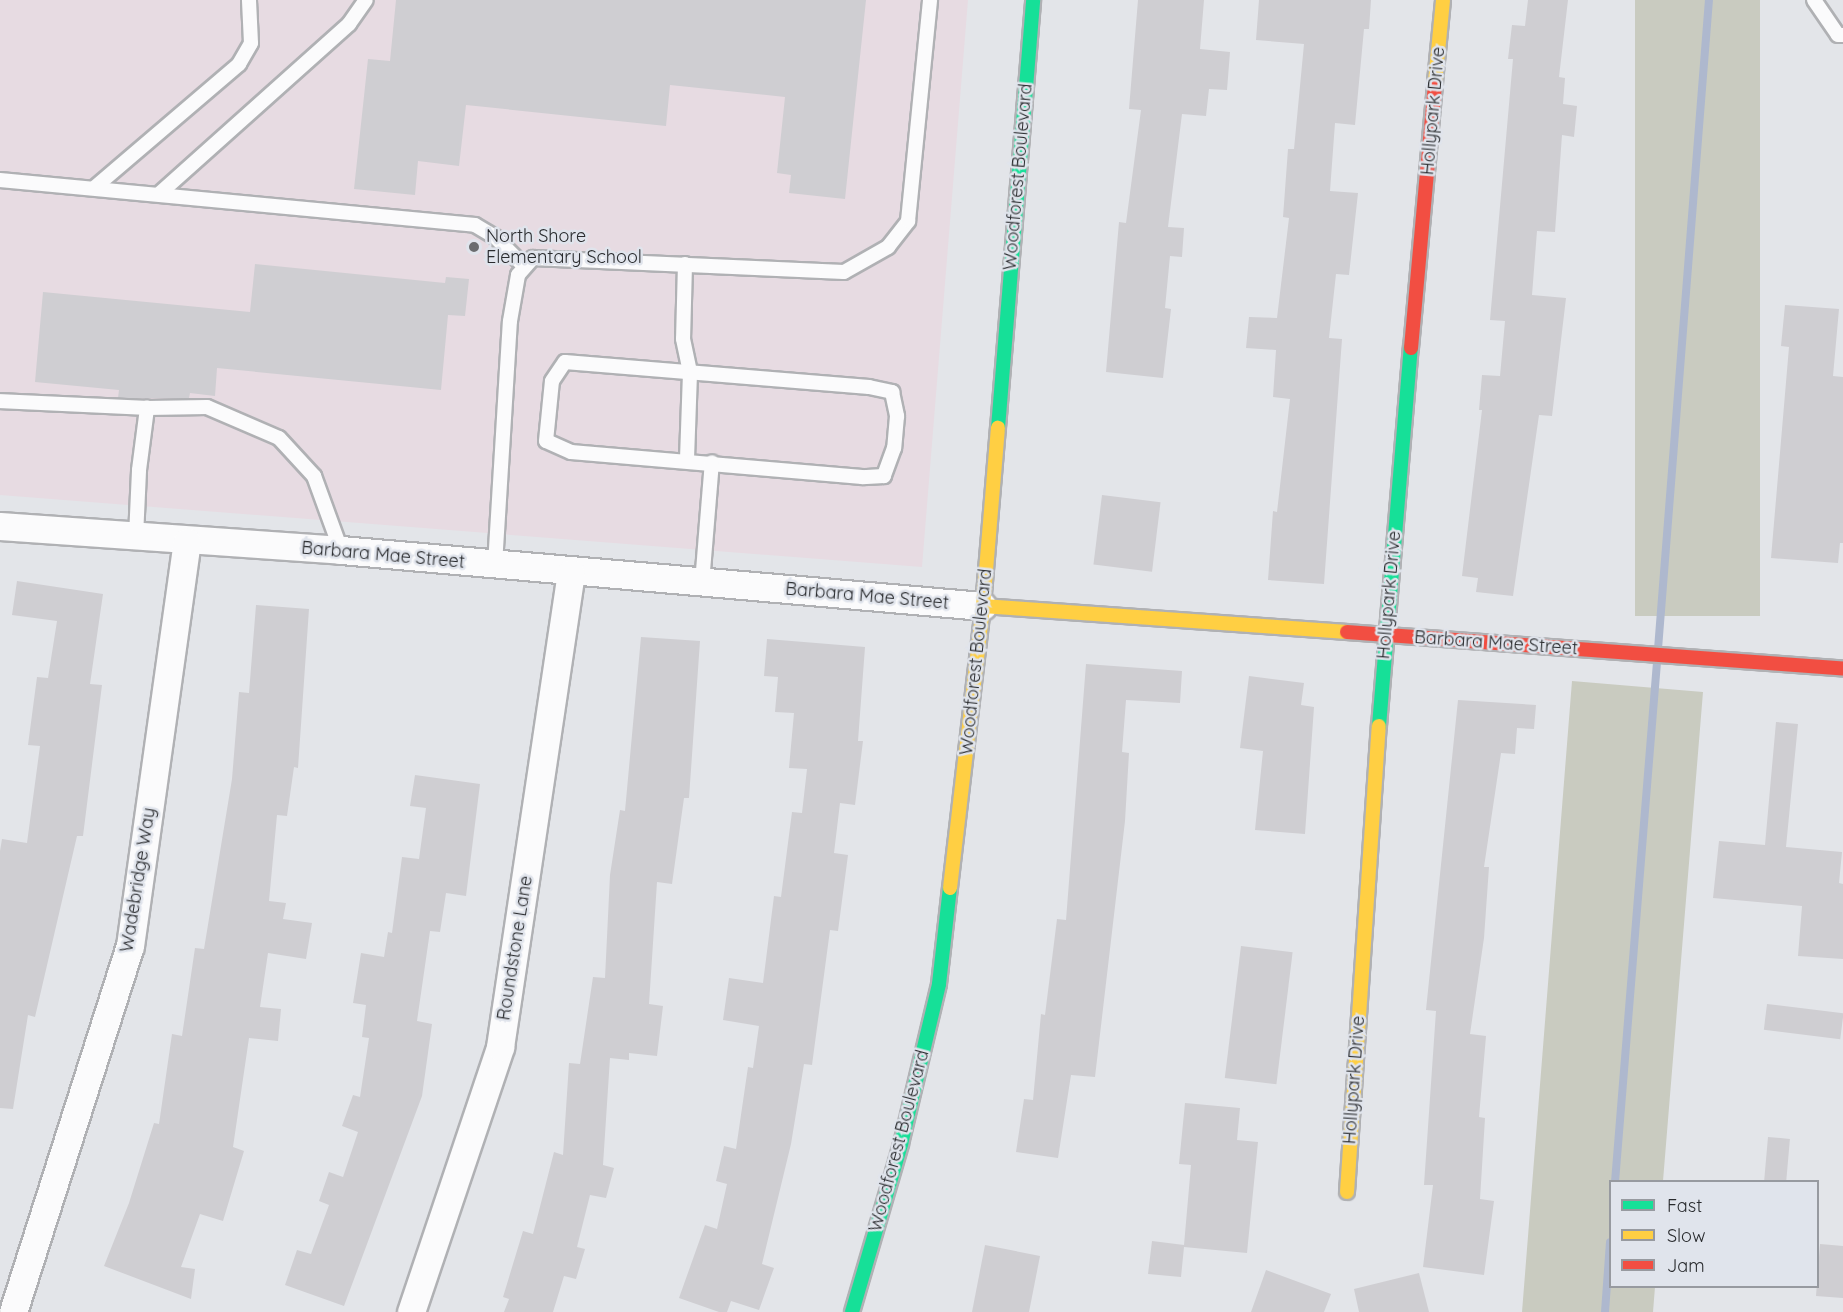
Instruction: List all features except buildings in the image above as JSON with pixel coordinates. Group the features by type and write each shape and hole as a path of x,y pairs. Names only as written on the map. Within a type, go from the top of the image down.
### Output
{"street":[{"name":"Woodforest Boulevard","path":"852,1312 901,1144 939,984 983,606 1033,0"},
{"name":"Hollypark Drive","path":"1347,1192 1385,635 1443,0"},
{"name":"Barbara Mae Street","path":"0,526 187,542 340,550 571,573 983,606 1843,668"},
{"name":"Wadebridge Way","path":"13,1312 130,946 187,542"},
{"name":"Roundstone Lane","path":"411,1312 500,1047 571,573"}],"lane":[{"path":"94,188 239,64 251,43 249,0"},
{"path":"159,194 349,24 366,0"},
{"path":"495,565 510,321 518,275 533,258 844,272 888,247 908,221 930,0"},
{"path":"1814,0 1838,34 1843,35"},
{"path":"0,180 475,225 495,237 525,267"},
{"path":"685,264 683,339 690,373 687,460"},
{"path":"565,362 690,373 869,387 891,392 897,416 894,448 884,476 571,452 546,441 552,381 565,362"},
{"path":"0,401 147,408 207,407 279,438 314,476 340,550"},
{"path":"136,537 139,470 147,408"},
{"path":"702,583 712,462"}],"shaded area":[{"name":"North Shore Elementary School","path":"0,0 968,0 922,567 0,495"},
{"path":"1635,0 1760,0 1760,616 1635,616"},
{"path":"1572,681 1703,692 1663,1180 1609,1180 1609,1288 1655,1288 1653,1312 1522,1312"}],"waterway":[{"path":"1658,649 1709,0"},
{"path":"1615,1180 1657,662"},
{"path":"1605,1312 1609,1256"}],"traffic: fast":[{"path":"998,428 1033,0"},
{"path":"1379,726 1411,348"},
{"path":"852,1312 901,1144 939,984 950,888"}],"traffic: slow":[{"path":"1435,82 1443,0"},
{"path":"950,888 983,606 998,428"},
{"path":"983,606 1347,632"},
{"path":"1347,1192 1379,726"}],"traffic: jam":[{"path":"1411,348 1435,82"},
{"path":"1347,632 1843,668"}],"place":[{"name":"North Shore Elementary School","path":"474,247"}]}
